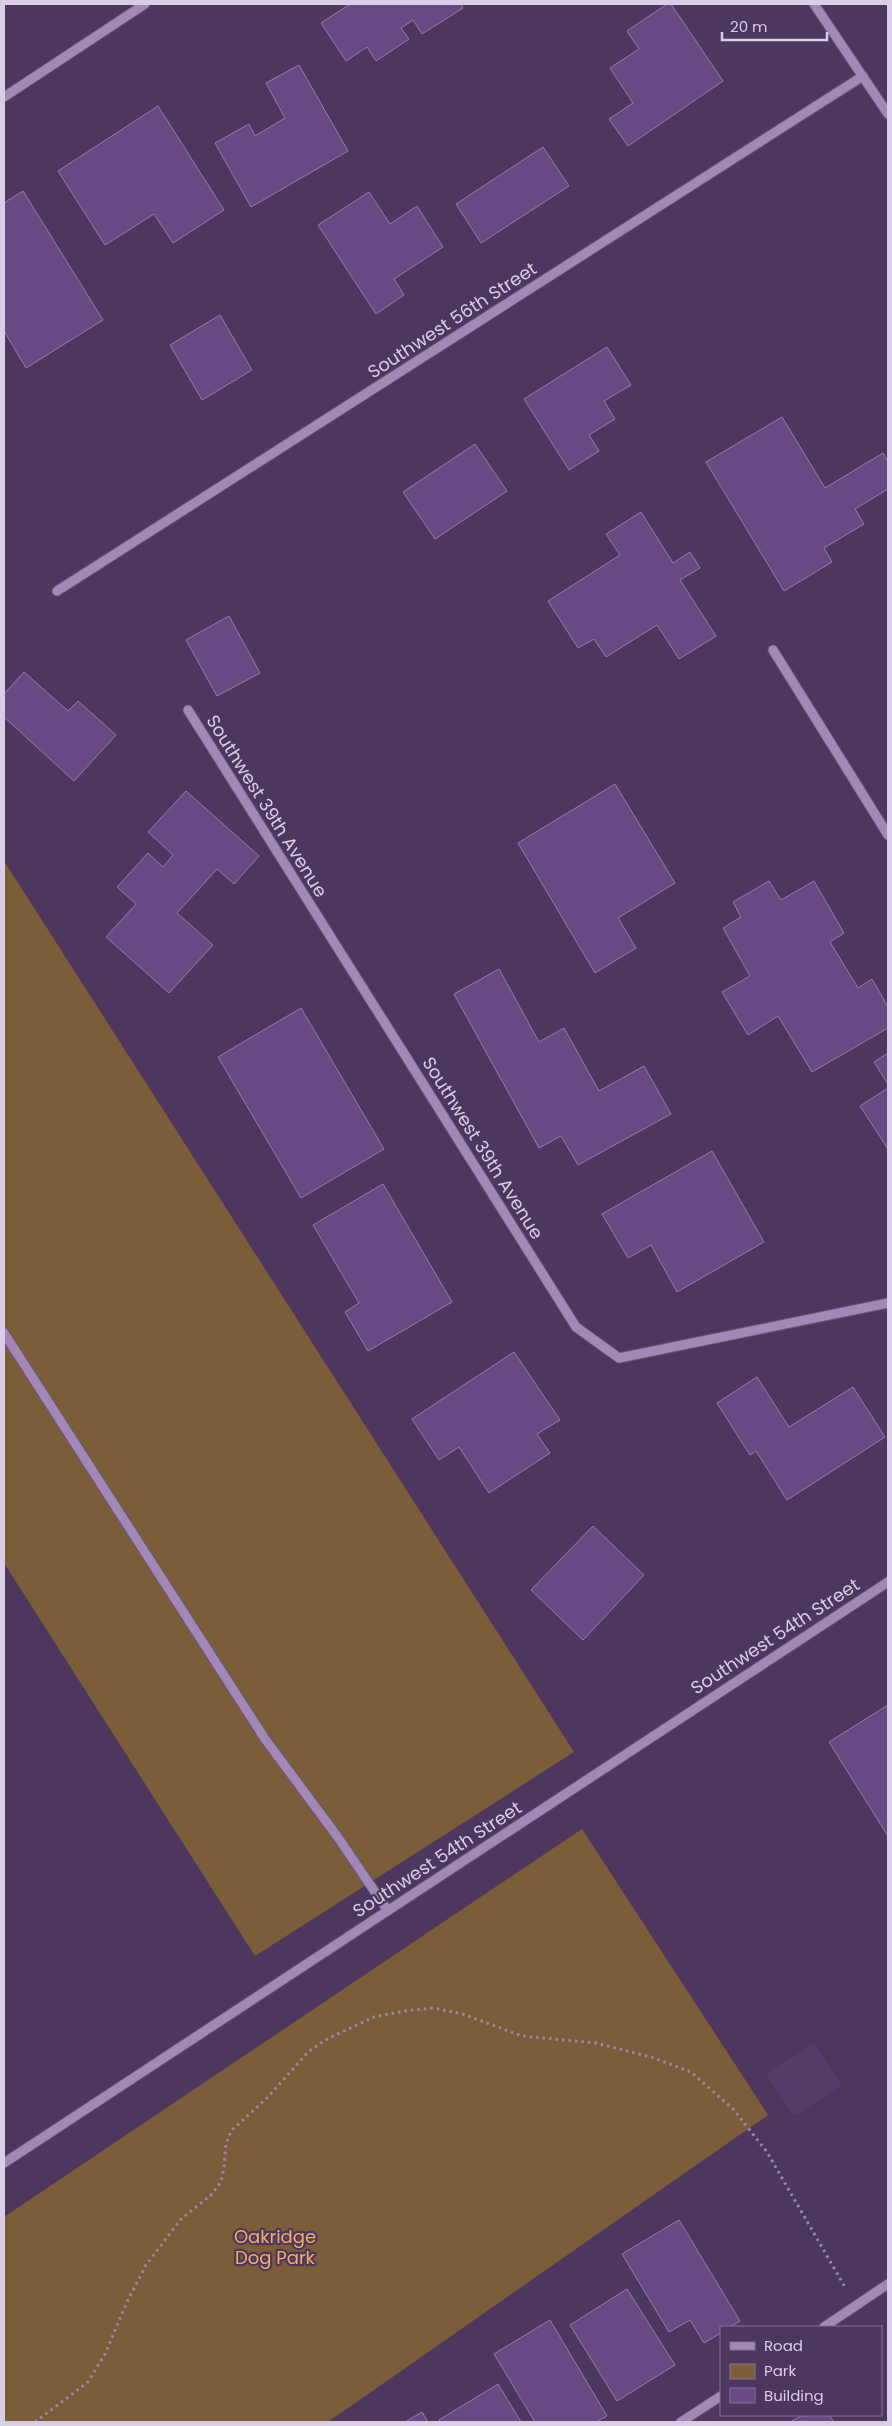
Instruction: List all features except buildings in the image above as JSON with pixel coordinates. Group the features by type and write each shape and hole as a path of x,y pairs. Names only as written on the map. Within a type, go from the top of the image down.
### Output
{"street":[{"path":"4,97 146,4"},
{"path":"814,4 888,114"},
{"name":"Southwest 56th Street","path":"58,591 863,76"},
{"path":"773,650 888,835"},
{"name":"Southwest 39th Avenue","path":"188,710 576,1327 618,1358 888,1303"},
{"path":"4,1333 265,1738 337,1836 388,1911"},
{"name":"Southwest 54th Street","path":"4,2163 888,1582"},
{"path":"825,2326 888,2284"},
{"path":"681,2422 720,2397"}],"path":[{"path":"35,2422 88,2382 106,2354 127,2302 146,2265 181,2219 211,2195 220,2182 230,2131 268,2097 308,2052 327,2039 374,2017 405,2011 433,2008 463,2014 522,2036 596,2044 652,2057 691,2072 733,2109 767,2152 855,2306"}],"shaded area":[{"path":"814,2043 842,2085 794,2116 766,2074"}],"green space":[{"path":"4,861 574,1752 255,1956 4,1563"},
{"name":"Oakridge Dog Park","path":"582,1829 768,2115 328,2422 4,2422 4,2217"}]}
